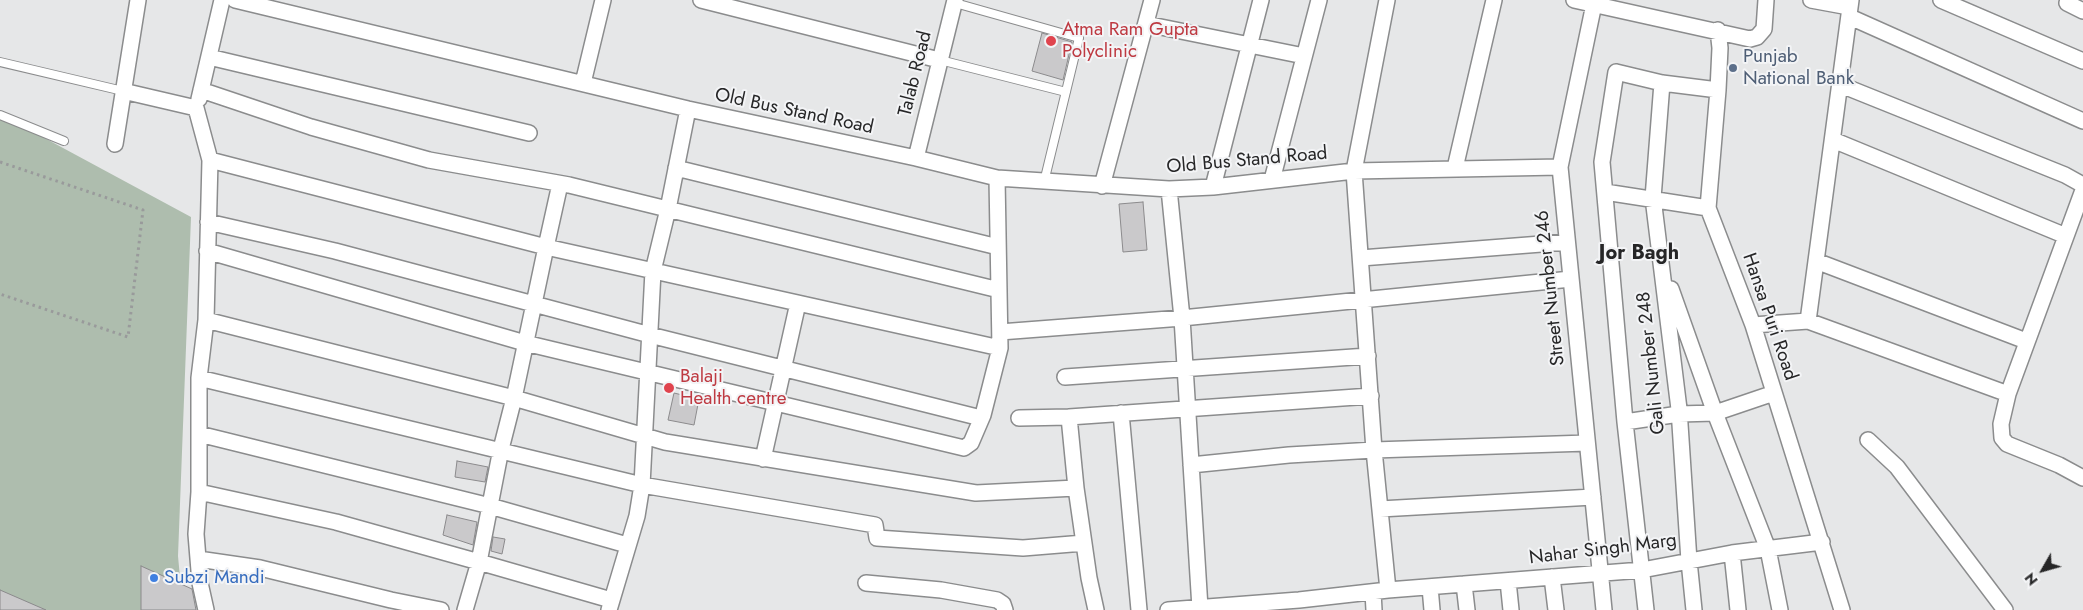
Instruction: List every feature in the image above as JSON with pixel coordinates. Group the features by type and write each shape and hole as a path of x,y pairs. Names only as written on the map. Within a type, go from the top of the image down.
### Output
{"street":[{"path":"115,144 138,0"},
{"path":"206,610 200,583 196,534 199,492 199,378 206,320 210,160 196,108 222,0"},
{"name":"Old Bus Stand Road","path":"235,0 292,7 688,109 916,158 997,178 1169,189 1212,188 1354,171"},
{"path":"583,83 603,0"},
{"path":"701,0 940,60"},
{"path":"1102,186 1152,0"},
{"path":"1212,188 1261,0"},
{"path":"1272,180 1320,0"},
{"path":"1387,0 1354,171 1365,300 1374,450 1388,590"},
{"path":"1456,168 1494,0"},
{"path":"1576,0 1750,38 1757,37 1764,30 1766,0"},
{"path":"1811,0 1850,8 2083,121"},
{"path":"1941,0 2083,62"},
{"name":"Talab Road","path":"916,158 940,60 950,1"},
{"path":"2065,1 2083,11"},
{"name":"Street Number 246","path":"1594,4 1560,167 1604,610"},
{"path":"1808,321 1850,8"},
{"path":"1146,24 1304,56"},
{"name":"Hansa Puri Road","path":"1718,30 1720,48 1718,90 1708,208 1752,325 1842,610"},
{"path":"208,57 529,133"},
{"path":"1646,610 1625,422 1602,162 1616,72 1662,82 1718,90"},
{"name":"Gali Number 248","path":"1662,82 1654,198 1679,414 1694,610"},
{"path":"1841,86 2065,175 2083,185"},
{"path":"201,90 345,137 428,160 560,184 999,290"},
{"path":"122,91 196,108"},
{"path":"199,492 336,522 479,562 610,605 637,516 642,485 653,271 668,209 688,109"},
{"path":"1833,140 2066,236"},
{"path":"210,160 546,246 1000,348"},
{"path":"1354,171 1560,167"},
{"path":"676,168 998,247"},
{"path":"207,251 525,343 964,448 971,443 982,418 1000,348 997,178"},
{"path":"465,610 479,562 501,449 514,398 560,184"},
{"path":"1169,189 1182,318 1191,465 1208,608"},
{"path":"2083,190 2026,341 2008,394 2001,424 2002,438 2007,444 2059,465 2083,478"},
{"path":"1605,192 1654,198 1708,208"},
{"path":"208,222 335,251 650,335 982,418"},
{"path":"1361,258 1567,242"},
{"path":"1816,261 2026,341"},
{"path":"1662,264 1715,413 1768,549 1780,610"},
{"path":"1000,332 1182,318 1570,279"},
{"path":"763,458 798,303"},
{"path":"206,320 514,398 665,442 976,493 1076,488"},
{"path":"1752,325 1808,321 2008,394"},
{"path":"1065,377 1368,356"},
{"path":"199,378 501,449 642,485 874,525 876,538 1023,548 1084,543"},
{"path":"1625,422 1679,414 1715,413 1774,393"},
{"path":"1019,418 1069,418 1371,396"},
{"path":"1121,413 1139,610"},
{"path":"1069,418 1088,578 1096,610"},
{"path":"199,434 490,506 628,545"},
{"path":"1868,440 1897,467 2005,610"},
{"path":"1191,465 1289,455 1374,450 1587,443"},
{"path":"1380,509 1592,497"},
{"name":"Nahar Singh Marg","path":"1168,610 1300,605 1388,590 1642,570 1732,553 1822,542"},
{"path":"1732,553 1738,610"},
{"path":"198,558 260,568 440,610"},
{"path":"1552,577 1556,610"},
{"path":"1508,581 1511,610"},
{"path":"866,583 941,590 997,600 1005,610"},
{"path":"1464,584 1467,610"},
{"path":"1430,587 1432,610"},
{"path":"1373,592 1374,610"}],"lane":[{"path":"950,1 1079,38 1044,182"},
{"path":"940,60 1066,92"},
{"path":"0,62 122,91"},
{"path":"0,115 64,141"}],"path":[{"path":"0,162 143,210 128,337 0,294"}],"green space":[{"path":"0,114 191,217 178,556 183,610 16,610 0,603"}],"building":[{"path":"1042,33 1072,42 1063,80 1032,71"},
{"path":"1143,202 1147,250 1123,252 1119,204"},
{"path":"674,393 699,399 694,425 668,420"},
{"path":"457,461 488,467 485,482 455,477"},
{"path":"447,515 477,522 473,545 443,535"},
{"path":"493,537 505,539 502,554 491,551"},
{"name":"Subzi Mandi","path":"141,566 192,589 196,610 141,610"},
{"path":"0,590 46,610 0,610"}],"place":[{"name":"Atma Ram Gupta Polyclinic","path":"1051,41"},
{"name":"Punjab National Bank","path":"1733,68"},
{"name":"Balaji Health centre","path":"669,388"},
{"name":"Subzi Mandi","path":"154,578"}],"district":[{"name":"Jor Bagh","path":"1639,254"}]}
